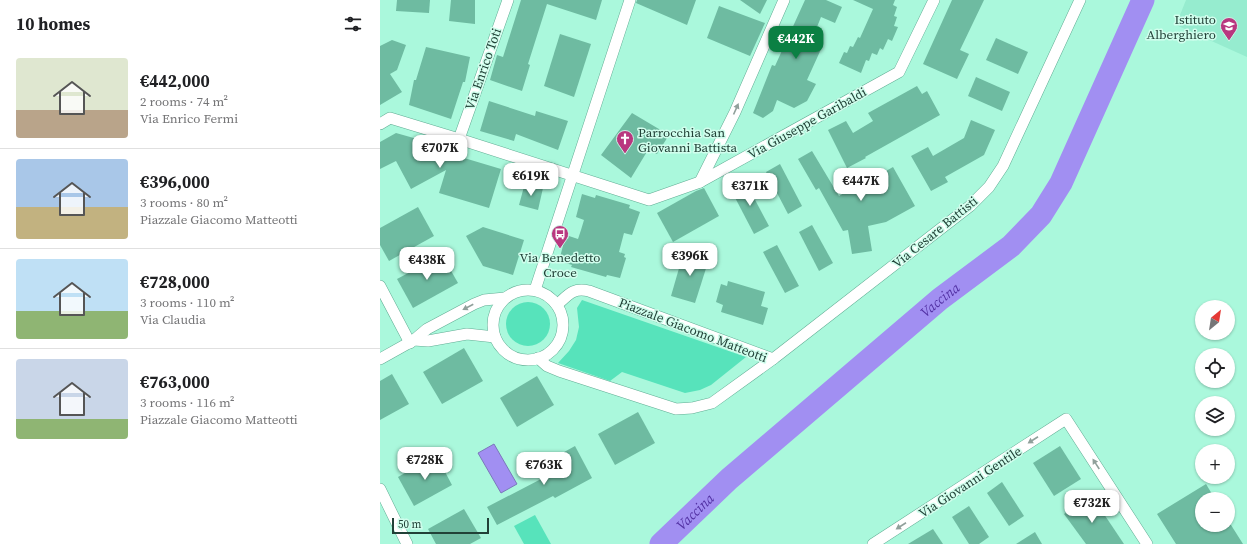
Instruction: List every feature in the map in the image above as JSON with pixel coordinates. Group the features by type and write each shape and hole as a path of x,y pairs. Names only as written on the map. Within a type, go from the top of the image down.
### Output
{"street":[{"name":"Via Enrico Toti","path":"459,139 508,0"},
{"path":"535,290 630,0"},
{"path":"700,182 735,112 784,0"},
{"name":"Via Giuseppe Garibaldi","path":"380,124 390,118 649,200 700,182 899,72 934,0"},
{"name":"Via Cesare Battisti","path":"773,359 970,206 988,187 1003,166 1080,0"},
{"path":"380,286 412,342"},
{"path":"524,290 535,290 551,298 557,305 562,315 563,326 561,336 556,346 548,354 527,360 517,358 500,346 495,337 493,326 494,316 498,306 505,298 524,290"},
{"name":"Piazzale Giacomo Matteotti","path":"557,305 573,292 579,290 589,291 773,359"},
{"path":"380,359 412,342 427,329 474,304 484,300 505,298"},
{"path":"412,342 428,341 467,334 495,337"},
{"name":"Piazzale Giacomo Matteotti","path":"538,358 547,366 559,371 676,409 692,408 712,403 773,359"},
{"name":"Via Giovanni Gentile","path":"873,544 1066,419 1147,544"},
{"path":"380,489 408,544"}],"shaded area":[{"name":"Istituto Alberghiero","path":"1186,0 1247,0 1247,57 1176,25"},
{"path":"582,300 746,357 711,385 700,390 685,393 622,372 610,381 558,363 569,351 576,340 579,327 577,308"},
{"path":"528,302 540,306 546,312 550,324 546,336 540,342 528,346 516,342 510,336 506,324 510,312 516,306"},
{"path":"494,444 517,484 501,493 478,453"},
{"path":"535,515 551,544 524,544 514,526"}],"building":[{"path":"397,0 430,0 429,13 396,11"},
{"path":"451,0 475,0 475,24 449,21"},
{"path":"521,0 602,0 596,20 547,4 528,64 530,65 522,91 490,80 497,55 503,57"},
{"path":"637,0 696,0 687,25 636,3"},
{"path":"740,0 767,0 760,14"},
{"path":"805,0 826,0 842,7 835,23 821,17 811,42 822,47 807,80 816,84 807,101 794,108 777,100 773,111 763,118 753,113 772,65 775,66"},
{"path":"853,0 895,0 893,5 897,7 894,16 897,17 894,26 898,27 892,41 888,39 883,50 880,48 877,55 872,53 869,61 866,60 861,73 839,63 844,52 847,53 850,46 853,47 858,37 860,38 873,9"},
{"path":"952,0 984,0 960,50 969,54 957,79 923,64"},
{"path":"719,6 765,23 750,56 707,38"},
{"path":"560,34 591,44 574,97 544,86"},
{"path":"996,38 1028,52 1018,74 986,60"},
{"path":"392,40 406,45 397,70 390,74 402,92 380,105 380,46"},
{"path":"426,47 470,57 465,82 463,82 451,119 409,105 414,80 416,80"},
{"path":"976,77 1010,92 1002,111 968,96"},
{"path":"917,86 922,94 927,91 940,115 847,168 828,130 846,121 853,133 873,121 868,113"},
{"path":"489,101 535,116 536,111 568,121 558,150 516,134 514,141 480,131"},
{"path":"632,113 669,135 657,154 648,150 631,178 601,155"},
{"path":"971,120 995,130 984,155 945,177 948,182 931,191 911,156 928,147 933,156 964,138"},
{"path":"396,133 435,144 434,149 501,169 489,208 439,193 446,170 411,189 396,161 380,169 380,142"},
{"path":"812,151 839,196 893,167 915,206 886,222 868,226 872,251 852,254 848,230 843,231 819,188 816,190 798,159"},
{"path":"780,164 802,206 788,214 766,172"},
{"path":"745,181 769,226 754,234 730,188"},
{"path":"525,183 543,188 538,210 519,205"},
{"path":"704,188 719,216 673,242 657,213"},
{"path":"582,194 595,198 596,195 630,205 629,208 640,212 632,235 624,233 619,252 625,254 624,257 626,258 620,278 607,275 606,277 571,267 572,265 559,261 565,238 568,239 569,236 578,239 584,220 576,217"},
{"path":"418,207 434,236 389,261 380,245 380,228"},
{"path":"812,225 833,263 819,271 799,232"},
{"path":"483,227 524,240 513,275 483,266 466,236"},
{"path":"777,245 799,286 785,293 763,252"},
{"path":"684,251 709,259 695,303 671,296"},
{"path":"442,255 458,283 413,308 397,279"},
{"path":"728,281 765,292 761,306 768,308 763,325 721,312 723,305 716,302 721,284 727,286"},
{"path":"464,348 483,381 442,404 423,372"},
{"path":"392,374 409,404 380,420 380,381"},
{"path":"537,376 554,405 517,427 500,398"},
{"path":"638,412 655,443 615,465 598,434"},
{"path":"575,446 592,478 555,498 553,496 497,525 487,507 543,478 537,467"},
{"path":"1060,446 1081,479 1054,496 1033,463"},
{"path":"436,455 452,485 414,506 398,477"},
{"path":"1002,482 1024,516 1009,526 987,493"},
{"path":"1206,484 1211,492 1195,492 1195,532 1235,531 1243,544 1176,544 1157,514"},
{"path":"1091,495 1124,544 1086,544 1064,514"},
{"path":"969,506 989,537 979,544 969,544 952,517"},
{"path":"464,509 481,538 470,544 436,544 428,529"},
{"path":"933,529 943,544 908,544"},
{"path":"1035,532 1042,544 1016,544"}],"waterway":[{"name":"Vaccina","path":"661,544 729,479 940,299 1011,246 1041,215 1061,183 1143,0"}],"place":[{"name":"Istituto Alberghiero","path":"1229,41"},
{"name":"Parrocchia San Giovanni Battista","path":"625,154"},
{"name":"Via Benedetto Croce","path":"560,249"}]}
